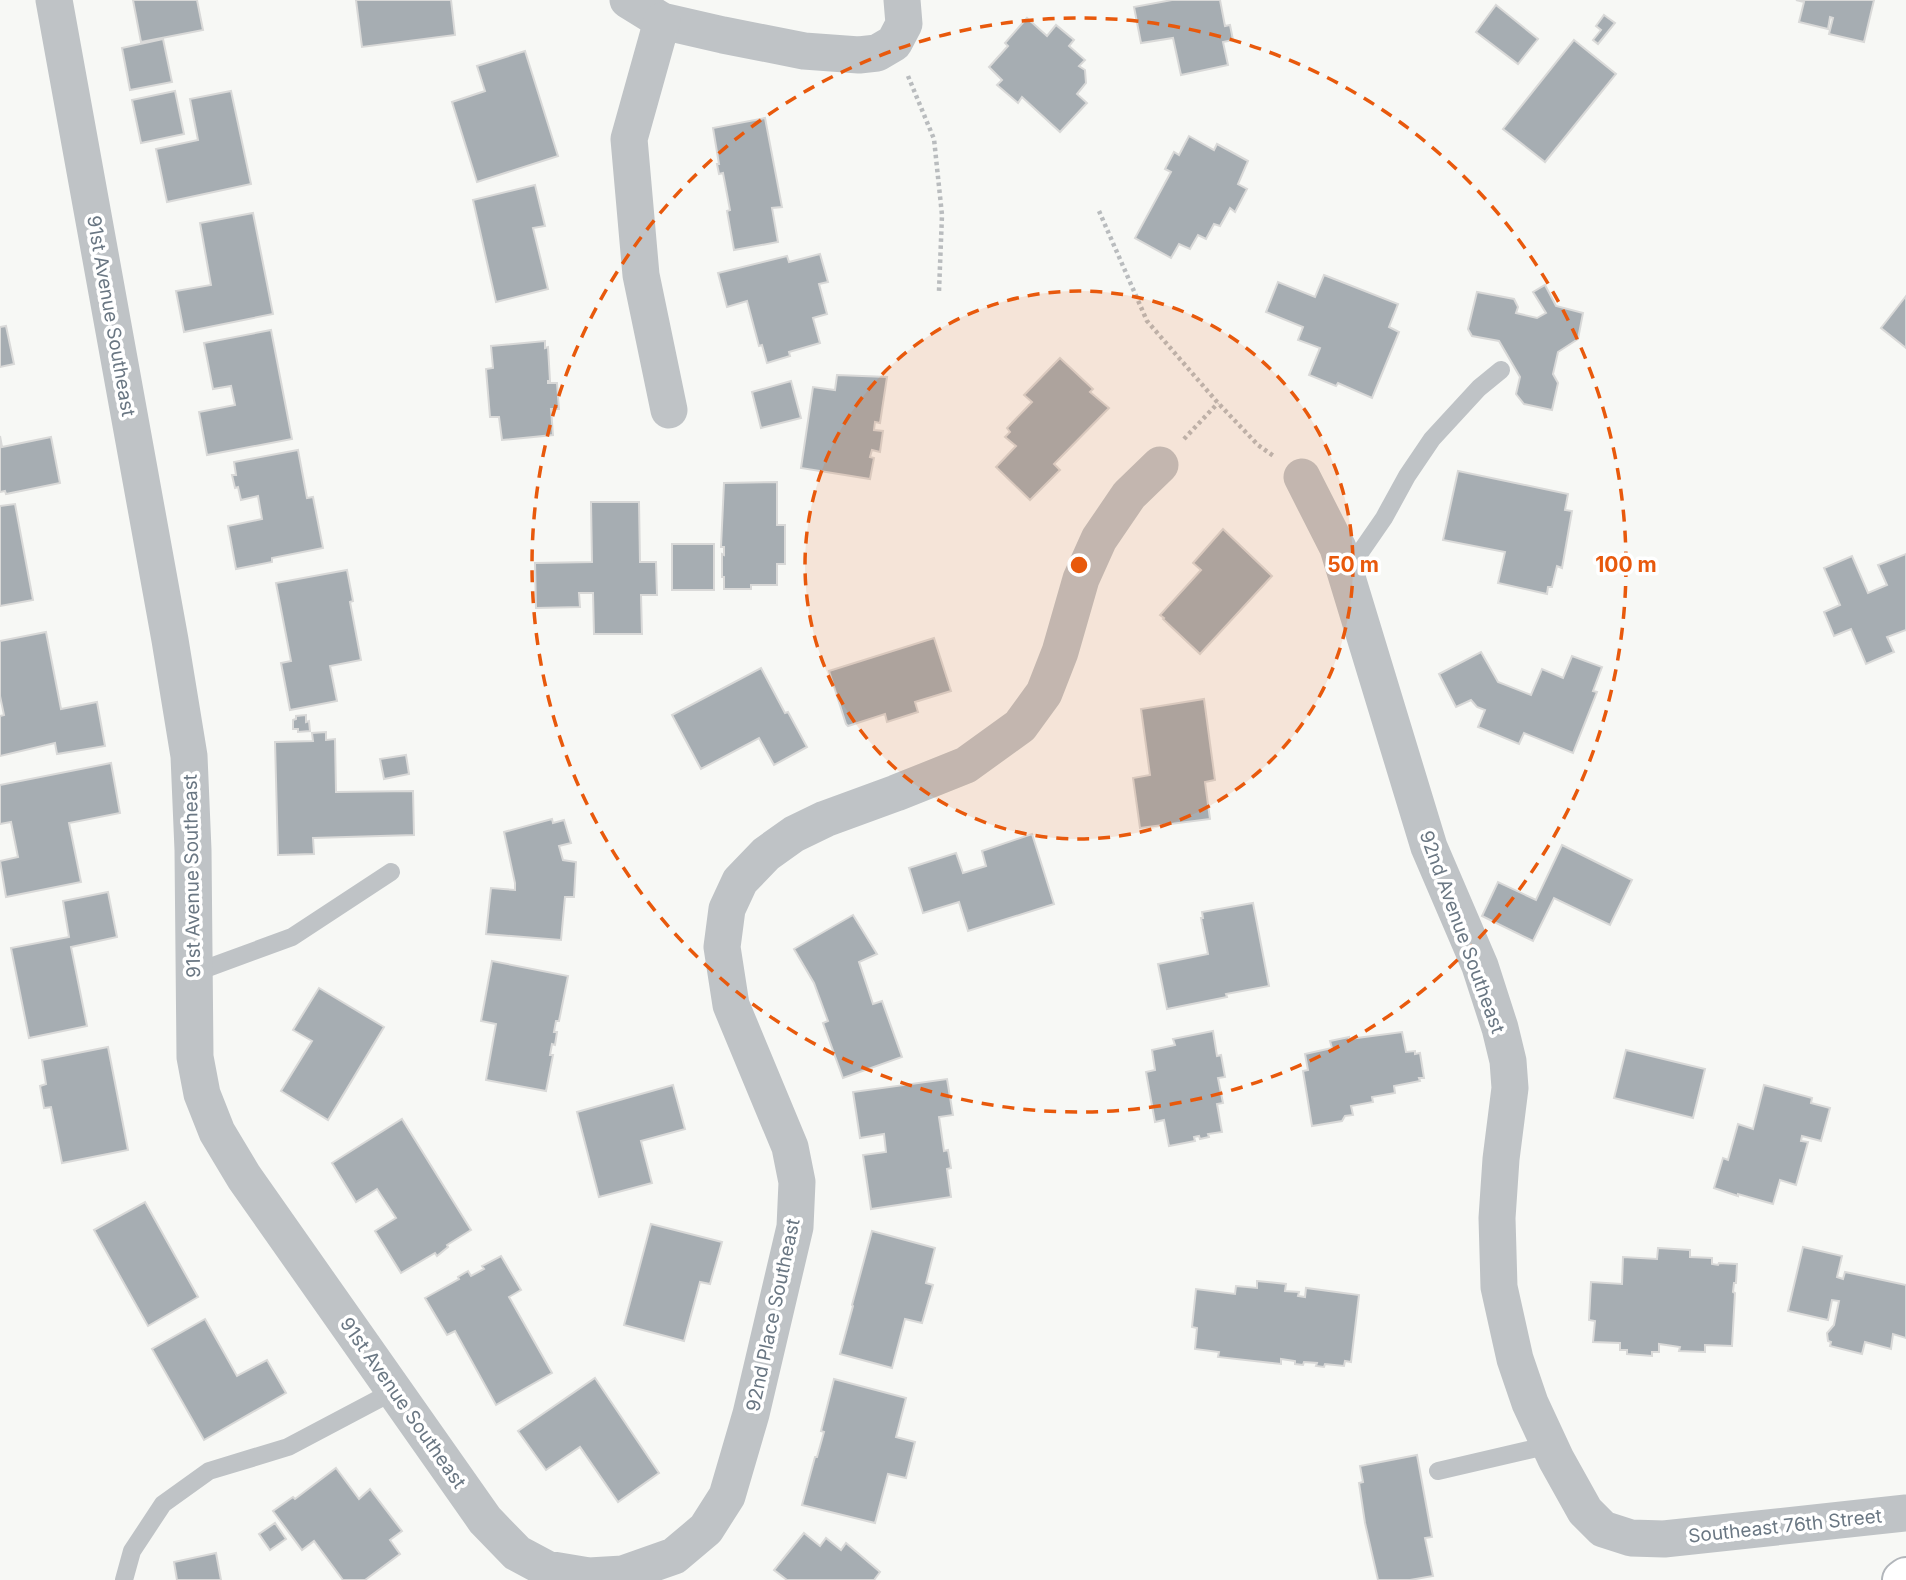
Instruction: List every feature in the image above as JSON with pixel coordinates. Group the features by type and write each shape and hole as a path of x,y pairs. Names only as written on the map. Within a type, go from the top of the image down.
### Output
{"street":[{"name":"91st Avenue Southeast","path":"54,0 189,756 193,850 195,1057 202,1094 217,1132 244,1177 485,1520 517,1553 547,1569 589,1576 623,1574"},
{"path":"628,0 662,20 723,35 804,51 859,55 877,53 894,43 904,24 902,0"},
{"path":"662,20 629,139 641,275 669,410"},
{"name":"92nd Place Southeast","path":"623,1574 674,1556 706,1529 727,1496 751,1414 795,1227 797,1182 790,1147 731,1005 722,947 727,909 740,881 766,854 794,834 825,819 966,765 1020,726 1044,693 1060,652 1082,579 1099,539 1129,495 1160,465"},
{"name":"92nd Avenue Southeast","path":"1302,477 1338,548 1429,847 1479,966 1500,1027 1510,1088 1497,1219 1499,1287 1515,1359 1530,1403 1585,1511 1603,1530 1631,1538 1664,1539"},
{"name":"Southeast 76th Street","path":"1664,1539 1906,1513"}],"lane":[{"path":"1346,573 1372,537 1432,439 1479,388 1500,370"},
{"path":"194,973 292,937 391,872"},
{"path":"124,1580 132,1551 163,1504 209,1471 288,1447 394,1391"},
{"path":"1438,1471 1550,1445"}],"path":[{"path":"894,43 934,139 942,215 939,291"},
{"path":"1099,211 1147,321 1258,445 1302,477"},
{"path":"1160,465 1218,403"}],"building":[{"path":"133,0 197,0 203,30 141,42"},
{"path":"356,0 451,0 455,35 362,47"},
{"path":"1172,0 1220,0 1225,26 1230,25 1233,40 1223,42 1228,65 1181,75 1173,38 1141,43 1134,7"},
{"path":"1796,0 1874,0 1864,42 1829,34 1833,18 1830,17 1828,29 1799,22 1804,2"},
{"path":"1496,5 1538,39 1518,64 1476,32"},
{"path":"1604,15 1615,23 1598,44 1593,40 1601,30 1596,26"},
{"path":"1027,18 1047,36 1056,25 1074,40 1069,46 1085,60 1079,66 1085,70 1086,83 1077,94 1087,103 1060,132 1022,97 1018,103 997,85 1002,80 989,67 1008,46 1005,43"},
{"path":"163,39 172,82 130,90 122,48"},
{"path":"1574,40 1616,74 1545,162 1503,129"},
{"path":"525,51 558,156 477,182 452,102 485,91 477,66"},
{"path":"175,91 184,134 141,143 132,100"},
{"path":"231,91 251,184 167,202 156,149 198,140 190,99"},
{"path":"765,118 782,207 772,208 778,242 734,250 727,211 730,210 723,173 719,174 713,128"},
{"path":"1189,136 1214,150 1217,144 1248,161 1238,184 1247,189 1235,212 1230,208 1220,226 1214,224 1206,239 1198,235 1190,249 1179,244 1171,258 1135,238 1171,172 1165,169 1174,152 1179,155"},
{"path":"535,185 545,226 533,228 548,289 496,302 473,200"},
{"path":"253,213 273,314 184,332 176,291 211,285 200,223"},
{"path":"820,254 828,282 819,284 827,314 813,318 820,343 789,352 790,356 767,363 762,345 759,346 747,301 727,307 718,273 787,256 789,262"},
{"path":"1324,275 1398,304 1389,327 1399,332 1372,398 1338,383 1336,386 1309,375 1320,348 1298,340 1303,327 1266,312 1278,282 1315,297"},
{"path":"1545,285 1556,306 1583,313 1578,339 1558,352 1553,374 1558,383 1552,410 1524,404 1516,394 1520,377 1499,341 1472,336 1468,329 1477,292 1514,299 1518,307 1516,313 1537,318 1546,313 1533,292"},
{"path":"1906,296 1906,348 1881,328"},
{"path":"6,326 14,364 0,367 0,327"},
{"path":"271,330 292,439 207,455 199,412 235,405 231,386 213,389 204,343"},
{"path":"545,341 545,348 548,347 548,383 557,383 559,409 551,409 553,435 502,440 499,417 490,417 486,369 493,368 491,346"},
{"path":"1060,358 1093,389 1090,392 1109,408 1054,464 1060,470 1030,500 996,467 1016,446 1005,437 1010,432 1007,428 1032,402 1024,395"},
{"path":"837,375 887,377 880,423 875,422 874,430 883,431 880,452 872,450 870,457 874,458 870,479 801,468 813,387 835,390"},
{"path":"791,381 801,418 761,428 752,392"},
{"path":"0,436 2,447 51,437 60,483 6,494 5,491 0,492"},
{"path":"298,450 307,498 313,497 323,548 272,558 272,562 236,569 228,526 262,519 258,496 241,500 238,487 235,488 232,475 236,475 234,462"},
{"path":"1458,471 1568,494 1565,510 1572,511 1562,568 1557,566 1552,587 1548,587 1547,594 1498,583 1505,552 1443,540"},
{"path":"777,482 777,525 785,525 785,564 777,564 777,585 724,589 724,547 721,547 724,483"},
{"path":"591,502 639,502 640,562 656,562 657,595 641,595 642,634 594,634 593,593 579,593 580,607 536,608 535,563 592,562"},
{"path":"15,504 33,600 0,606 0,506"},
{"path":"1223,529 1272,576 1200,654 1160,615 1201,570 1193,563"},
{"path":"672,544 714,544 714,590 672,590"},
{"path":"1906,554 1906,630 1887,637 1894,652 1866,664 1851,629 1834,636 1824,612 1840,605 1824,568 1852,556 1868,593 1887,585 1878,565"},
{"path":"347,570 361,660 330,666 337,701 290,710 281,663 291,661 276,583"},
{"path":"46,632 61,709 97,702 105,746 57,754 55,743 0,756 0,716 4,715 0,696 0,641"},
{"path":"934,638 951,691 915,702 918,712 887,722 885,714 848,726 846,724 829,671"},
{"path":"1481,652 1498,682 1531,695 1542,669 1563,678 1572,656 1602,667 1593,691 1597,692 1573,753 1524,733 1519,744 1478,727 1485,710 1477,707 1471,700 1456,707 1439,674"},
{"path":"761,668 807,747 774,765 759,738 701,769 672,715"},
{"path":"1204,699 1215,780 1205,782 1210,819 1140,828 1133,778 1150,775 1141,709"},
{"path":"306,715 310,731 298,732 298,729 293,729 296,716"},
{"path":"326,732 326,740 335,739 336,792 413,791 414,835 313,838 314,854 278,855 275,742 313,741 312,733"},
{"path":"406,755 409,774 384,779 380,759"},
{"path":"111,763 120,813 69,823 81,882 6,897 0,861 18,857 11,822 0,824 0,785"},
{"path":"552,819 553,823 564,820 571,843 559,846 563,860 576,862 574,897 565,897 561,940 486,934 491,888 515,890 504,832"},
{"path":"1032,834 1054,904 968,931 959,902 923,913 909,868 956,853 963,873 986,866 982,851"},
{"path":"1562,845 1632,880 1610,925 1554,898 1533,941 1482,916 1498,882 1536,900"},
{"path":"108,892 117,937 71,947 87,1026 29,1038 11,948 69,937 63,901"},
{"path":"1253,903 1269,986 1167,1009 1158,964 1208,954 1202,912"},
{"path":"853,915 877,954 859,962 873,1004 882,1001 902,1057 843,1078 823,1023 828,1021 814,983 794,949"},
{"path":"492,961 568,976 559,1021 556,1021 554,1032 557,1032 555,1045 552,1044 550,1055 553,1055 546,1091 486,1080 496,1024 481,1021"},
{"path":"319,988 384,1027 328,1120 281,1091 312,1041 293,1030"},
{"path":"1213,1031 1217,1056 1221,1055 1225,1077 1218,1078 1223,1103 1217,1104 1222,1132 1208,1134 1209,1137 1200,1139 1199,1136 1194,1137 1195,1141 1169,1146 1164,1120 1155,1122 1146,1072 1155,1070 1152,1050 1175,1045 1173,1039"},
{"path":"1402,1032 1406,1052 1420,1053 1424,1078 1394,1086 1395,1093 1372,1097 1373,1102 1351,1106 1353,1115 1345,1116 1342,1121 1312,1126 1303,1071 1308,1070 1305,1054 1332,1048 1330,1041"},
{"path":"108,1047 128,1150 62,1163 51,1107 44,1108 40,1086 46,1084 42,1060"},
{"path":"1626,1050 1705,1069 1693,1118 1614,1098"},
{"path":"947,1079 953,1115 939,1117 944,1151 948,1150 951,1168 947,1169 951,1197 871,1209 863,1155 886,1152 884,1134 860,1138 853,1092"},
{"path":"673,1085 685,1129 641,1141 652,1183 599,1197 577,1112"},
{"path":"1764,1085 1812,1098 1811,1103 1830,1108 1821,1141 1802,1136 1801,1141 1808,1142 1796,1185 1780,1180 1773,1204 1714,1188 1723,1158 1728,1160 1738,1124 1753,1129"},
{"path":"402,1119 471,1230 447,1245 437,1256 435,1253 401,1273 375,1231 396,1218 377,1189 356,1202 332,1163"},
{"path":"145,1202 198,1297 148,1326 94,1230"},
{"path":"651,1224 722,1242 710,1284 700,1282 684,1341 624,1325"},
{"path":"872,1231 935,1248 926,1283 933,1285 922,1323 905,1319 892,1368 840,1354"},
{"path":"1803,1247 1842,1256 1837,1277 1843,1279 1845,1272 1906,1285 1906,1338 1893,1334 1891,1349 1865,1342 1862,1354 1830,1346 1827,1333 1834,1325 1839,1301 1832,1300 1828,1320 1788,1311"},
{"path":"1658,1248 1690,1250 1690,1257 1712,1258 1712,1264 1737,1264 1733,1292 1732,1346 1705,1345 1705,1352 1679,1351 1680,1347 1659,1344 1659,1352 1652,1352 1652,1356 1627,1354 1627,1350 1620,1350 1620,1343 1593,1342 1595,1321 1589,1320 1591,1282 1622,1284 1623,1257 1657,1259"},
{"path":"501,1256 521,1290 509,1297 552,1373 496,1405 455,1331 447,1335 425,1298 468,1271 471,1276 484,1269 482,1266"},
{"path":"1257,1281 1286,1284 1285,1291 1299,1292 1298,1296 1305,1297 1306,1288 1359,1295 1351,1362 1345,1361 1344,1366 1325,1364 1324,1367 1316,1366 1317,1363 1304,1362 1303,1365 1281,1359 1281,1364 1218,1357 1219,1352 1195,1349 1197,1328 1192,1327 1196,1289 1235,1294 1236,1286 1257,1288"},
{"path":"205,1319 237,1376 267,1360 286,1393 204,1440 152,1349"},
{"path":"595,1378 659,1473 618,1502 580,1447 546,1470 518,1431"},
{"path":"834,1379 906,1398 896,1437 915,1442 906,1478 888,1474 875,1523 802,1505 824,1432 821,1431"},
{"path":"1417,1455 1432,1537 1425,1538 1433,1576 1410,1580 1378,1580 1365,1523 1359,1483 1363,1482 1360,1466"},
{"path":"336,1468 359,1499 370,1489 402,1531 390,1540 400,1554 365,1580 343,1580 314,1541 302,1550 273,1511 293,1497 295,1499"},
{"path":"275,1523 286,1539 270,1550 259,1534"},
{"path":"804,1533 820,1546 826,1538 841,1550 846,1543 880,1572 874,1580 787,1580 774,1570"},
{"path":"216,1553 221,1580 177,1580 174,1562"}]}
